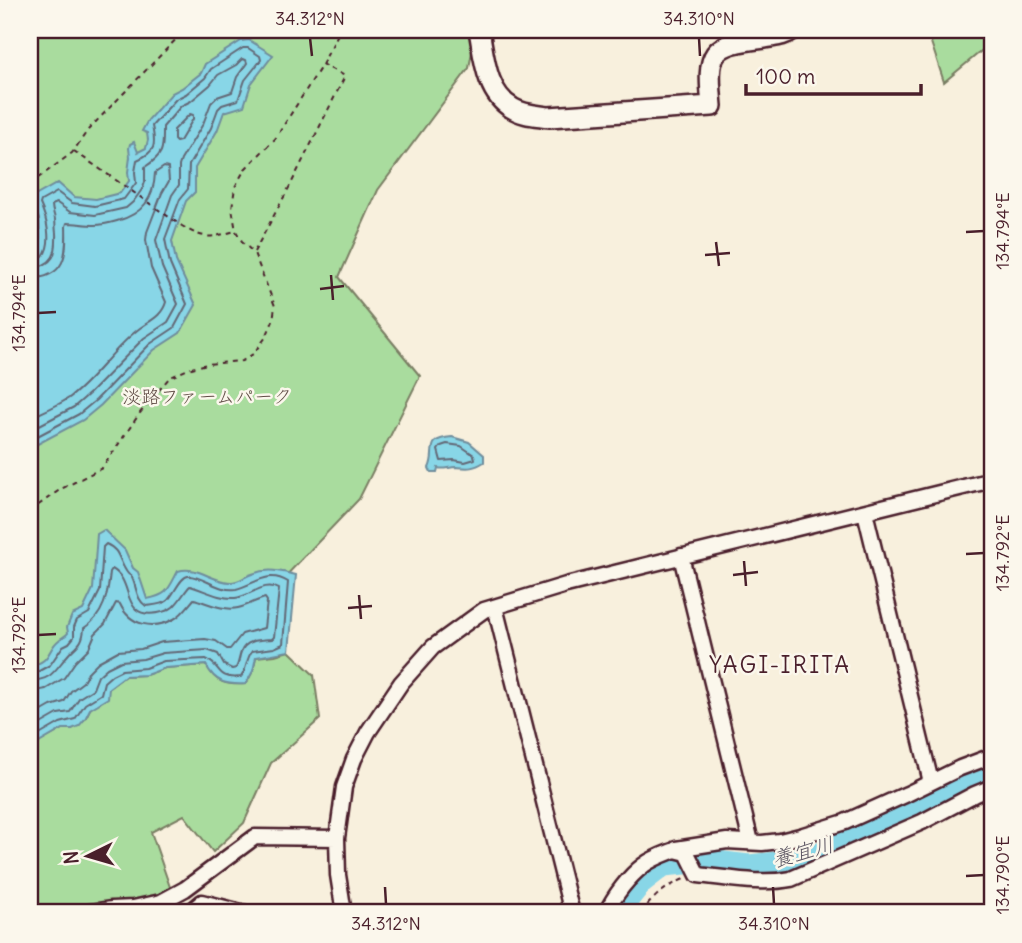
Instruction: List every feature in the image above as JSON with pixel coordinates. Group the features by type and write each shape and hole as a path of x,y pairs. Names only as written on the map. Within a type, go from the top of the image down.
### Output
{"street":[{"path":"479,30 486,68 496,93 512,108 549,117 712,106 709,75 710,63 716,53 726,45 738,41 776,36 792,30"},
{"path":"344,913 338,875 337,838 344,787 354,759 368,732 401,683 433,647 484,610 681,556 992,480"},
{"path":"865,512 931,782"},
{"path":"681,556 751,842"},
{"path":"495,607 572,913"},
{"path":"606,913 626,883 644,865 716,842 780,841 845,822 992,756"},
{"path":"681,851 698,876 777,882 791,879 922,822 992,787"},
{"path":"85,913 161,902 185,888 255,837 337,838"},
{"path":"189,913 202,902 245,913"}],"path":[{"path":"30,184 74,151 89,130 185,30"},
{"path":"30,511 61,489 102,468 169,378 207,364 242,361 253,354 266,337 273,321 275,306 254,253 243,243 236,231 232,208 235,187 245,169 275,139 322,65 338,30"},
{"path":"254,253 345,76 322,65"},
{"path":"74,151 199,235 218,236 236,231"},
{"path":"641,913 662,890 684,879 698,876"}],"green space":[{"name":"淡路ファームパーク","path":"30,30 476,30 469,68 378,190 339,277 420,376 359,499 242,622 30,715"},
{"path":"927,30 992,30 992,42 944,82"},
{"path":"289,651 314,675 320,719 271,763 244,823 213,852 184,815 151,832 171,890 147,900 85,904 66,913 30,913 30,761 38,743 63,729 72,729 85,719 90,709 109,688 125,676 146,675 165,668 207,665 218,680 246,684 256,657"}],"water":[{"path":"249,40 273,55 251,84 244,106 224,112 217,131 195,168 195,192 186,201 172,241 176,261 196,305 180,333 154,350 101,405 83,420 30,448 30,253 40,247 39,219 31,202 35,196 58,183 74,197 96,199 120,193 129,181 130,144 134,142 138,152 146,148 147,133 142,131 148,120 172,93 201,73 205,64 241,41"},
{"path":"452,437 469,442 484,455 484,462 473,467 438,468 437,472 431,472 429,468 434,443"},
{"path":"104,530 125,550 133,568 138,572 147,599 163,593 178,571 192,570 231,582 263,571 296,575 289,651 256,657 246,684 222,682 213,676 206,665 165,668 146,675 125,676 109,688 108,698 90,709 79,726 63,729 39,743 30,761 30,666 46,658 55,644 68,633 67,627 72,615 83,610 93,589 97,534"}],"waterway":[{"name":"養宜川","path":"621,913 642,883 664,866 716,861 749,865 820,852 845,839 890,822 992,771"}],"district":[{"name":"YAGI-IRITA","path":"780,665"}]}
